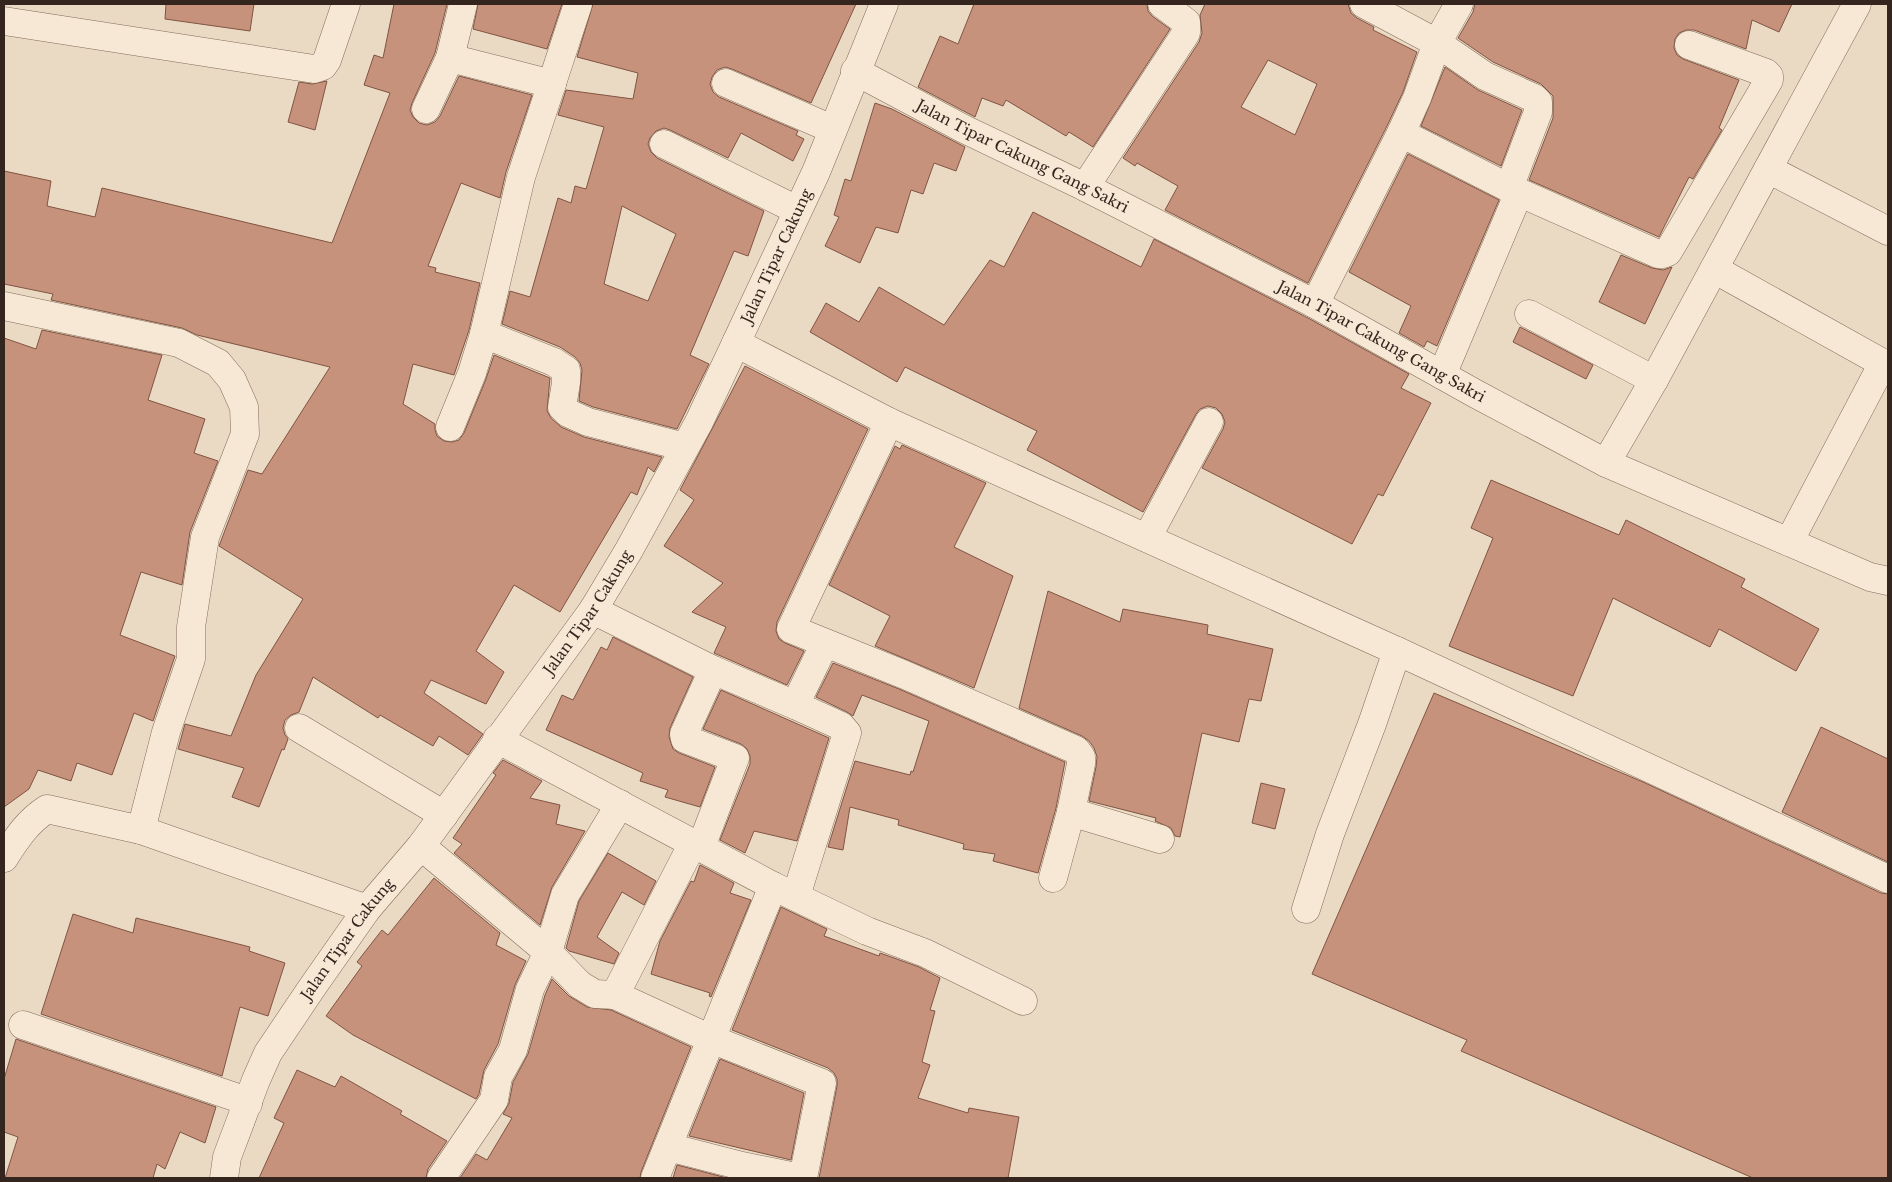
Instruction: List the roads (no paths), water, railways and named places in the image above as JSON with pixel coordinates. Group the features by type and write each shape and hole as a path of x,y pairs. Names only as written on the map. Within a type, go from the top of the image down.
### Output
{"street":[{"path":"4,21 314,69 323,66 327,60 346,4"},
{"path":"426,109 450,58 463,4"},
{"path":"450,427 472,373 484,334 521,177 578,4"},
{"name":"Jalan Tipar Cakung","path":"224,1178 227,1157 268,1053 310,989 367,909 421,846 497,739 593,610 629,550 699,422 816,172 855,70 884,4"},
{"path":"1085,187 1186,33 1186,22 1162,4"},
{"path":"1364,4 1436,43 1486,76 1534,98 1538,102 1538,112 1509,188"},
{"path":"1316,304 1401,133 1417,98 1436,43 1458,4"},
{"path":"1606,463 1654,380 1857,4"},
{"path":"1401,133 1509,188 1658,254 1663,254 1668,252 1769,80 1769,76 1766,73 1689,45"},
{"path":"450,58 552,84"},
{"name":"Jalan Tipar Cakung Gang Sakri","path":"855,70 973,133 1085,187 1316,304 1442,375 1606,463 1870,577 1888,582"},
{"path":"726,83 832,129"},
{"path":"664,144 797,210"},
{"path":"1768,169 1888,231"},
{"path":"1442,375 1517,197 1509,188"},
{"path":"1714,269 1886,365 1789,542"},
{"path":"4,306 179,343 218,362 232,380 244,407 245,434 205,537 191,626 191,659 166,732 141,830"},
{"path":"1529,314 1654,380"},
{"path":"484,334 554,362 566,370 562,407 568,413 588,422 685,447"},
{"path":"736,343 889,422 1397,651 1888,879"},
{"path":"889,422 791,629 906,676 1076,750 1081,757 1081,764 1071,812 1053,878"},
{"path":"1147,538 1208,422"},
{"path":"593,610 713,670 841,726 847,733 784,891 711,1038 655,1178"},
{"path":"795,706 825,643"},
{"path":"1306,909 1330,834 1397,651"},
{"path":"615,995 697,845 735,758 685,739 684,734 713,670"},
{"path":"299,728 444,815"},
{"path":"497,739 784,891 867,931 925,953 1023,1001"},
{"path":"441,1178 494,1100 498,1076 513,1050 530,989 548,952 565,895 620,804"},
{"path":"4,858 33,818 47,809 141,830 367,909"},
{"path":"1071,812 1160,839"},
{"path":"421,846 548,952 590,993 615,995 711,1038 822,1083 802,1178 742,1166 668,1147"},
{"path":"23,1025 235,1097 248,1104"}]}
